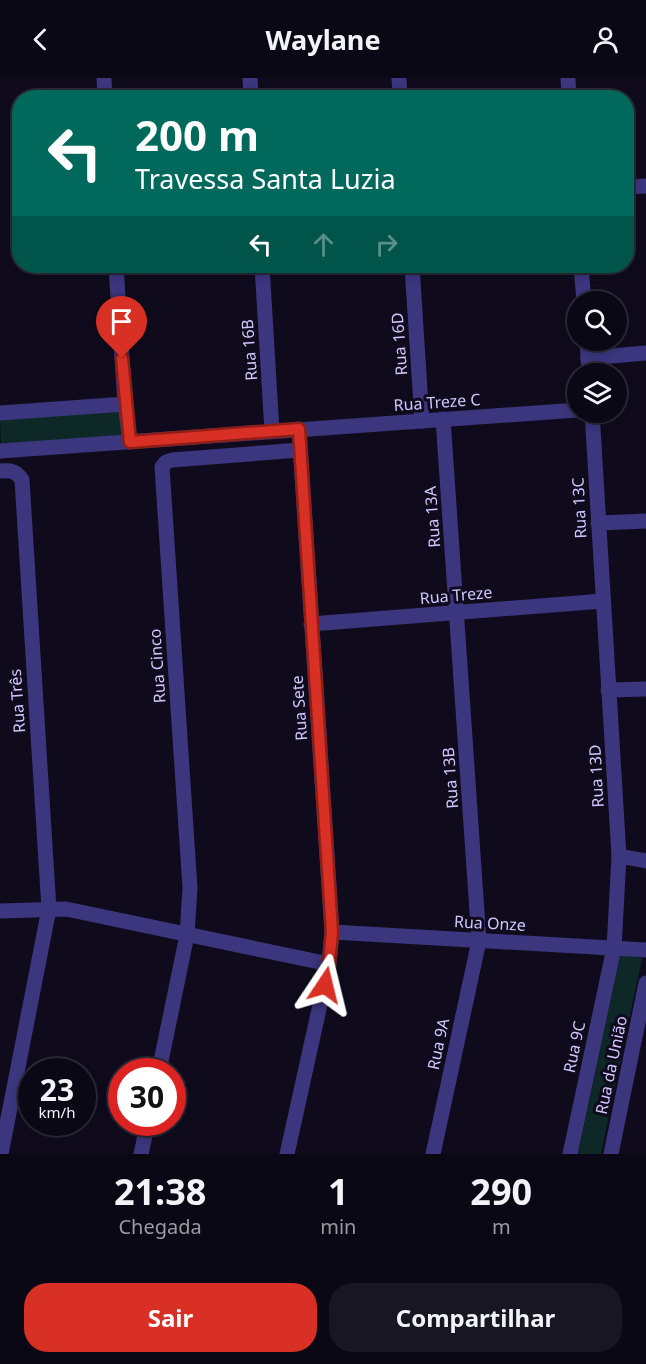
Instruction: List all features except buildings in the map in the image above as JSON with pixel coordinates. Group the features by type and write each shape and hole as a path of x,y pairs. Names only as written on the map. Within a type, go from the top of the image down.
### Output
{"street":[{"path":"116,273 125,404 130,442"},
{"name":"Rua 16B","path":"262,273 272,432"},
{"name":"Rua 16D","path":"412,273 422,421"},
{"path":"582,273 583,291"},
{"path":"588,351 588,363"},
{"path":"588,358 646,353"},
{"path":"0,413 125,404"},
{"name":"Rua Treze C","path":"0,451 567,411"},
{"name":"Rua 13A","path":"443,419 456,613"},
{"name":"Rua 13C","path":"593,423 603,601"},
{"name":"Rua Sete","path":"287,1154 329,964 332,932 299,429"},
{"name":"Rua Cinco","path":"162,1058 187,935 190,888 162,467 166,462 172,460 300,450"},
{"name":"Rua Três","path":"1,1154 49,909 22,480 16,473 2,467"},
{"path":"598,523 646,520"},
{"name":"Rua Treze","path":"311,624 603,601"},
{"name":"Rua 13D","path":"603,601 619,856 614,948"},
{"name":"Rua 13B","path":"456,613 479,941"},
{"path":"608,690 646,689"},
{"path":"619,856 646,861"},
{"path":"0,910 66,909 329,964"},
{"name":"Rua Onze","path":"332,932 646,950"},
{"name":"Rua 9A","path":"433,1154 479,941"},
{"name":"Rua 9C","path":"570,1154 614,948"},
{"name":"Rua da União","path":"611,1154 646,983"},
{"path":"141,1154 145,1136"}],"green space":[{"path":"132,409 135,438 1,447 0,420"},
{"path":"620,955 642,958 601,1154 578,1154"}],"route":[{"path":"122,358 130,442 299,429 332,932 325,985"}]}
